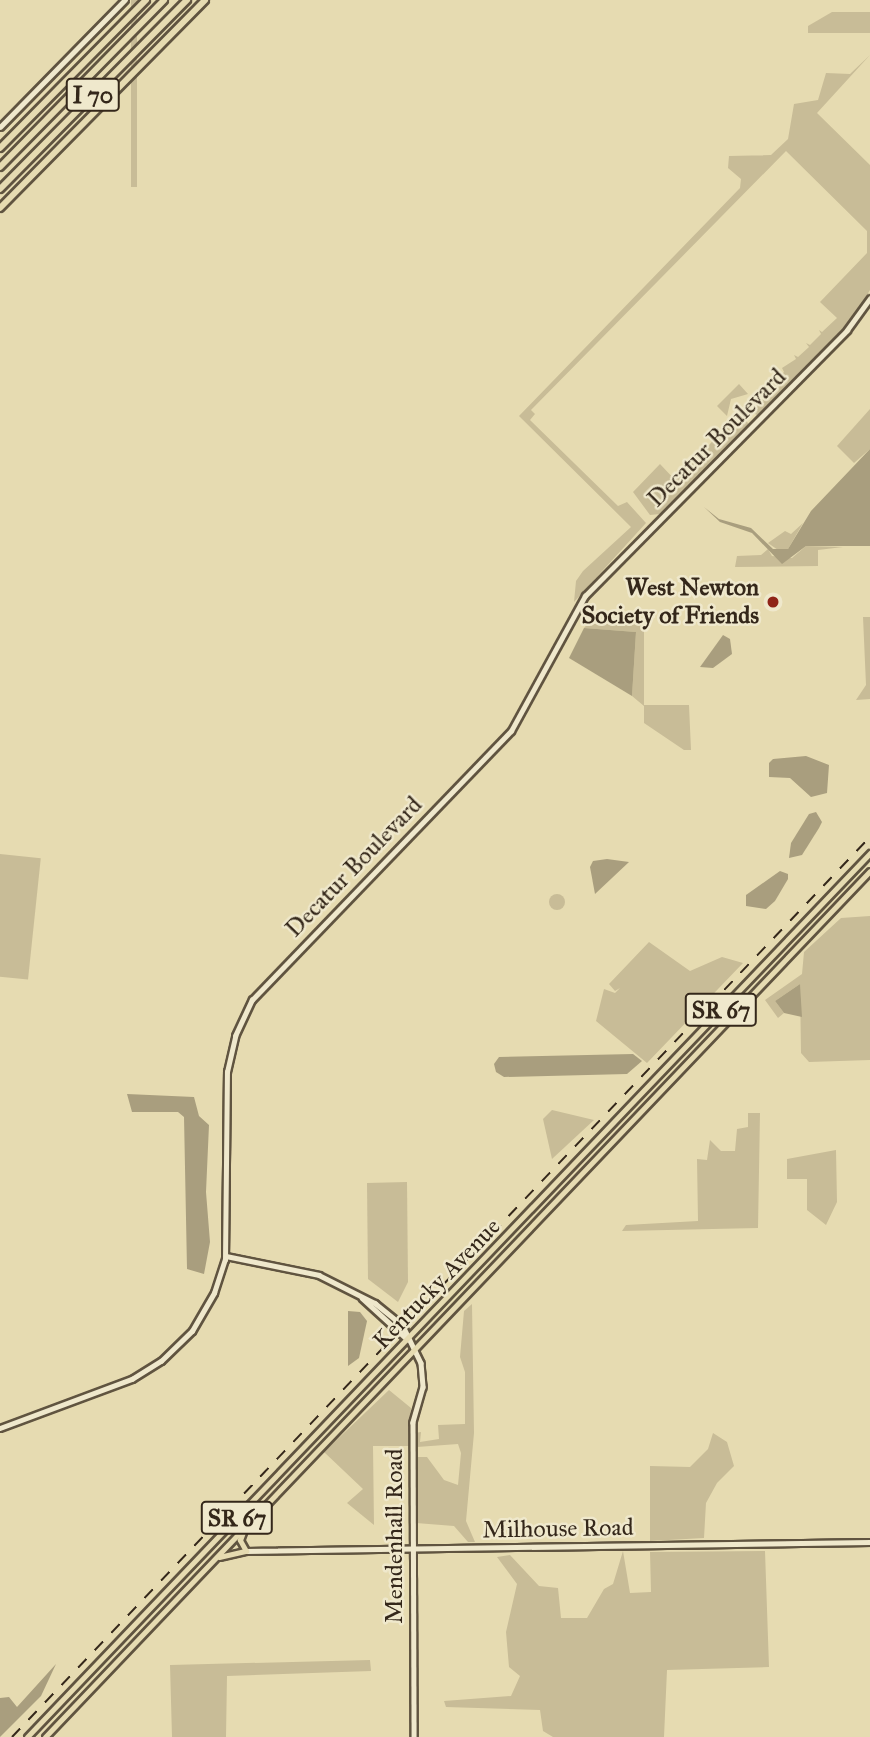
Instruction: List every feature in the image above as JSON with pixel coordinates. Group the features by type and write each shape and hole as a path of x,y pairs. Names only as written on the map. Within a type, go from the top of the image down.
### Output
{"highway":[{"path":"0,148 146,0"},
{"name":"I 70","path":"0,167 164,0"},
{"name":"I 70","path":"0,189 187,0"},
{"path":"0,208 205,0"}],"main road":[{"name":"Kentucky Avenue","path":"27,1737 870,853"},
{"name":"Kentucky Avenue","path":"45,1737 870,871"},
{"path":"216,1558 246,1551 240,1540 244,1529"}],"street":[{"path":"0,127 125,0"},
{"name":"Decatur Boulevard","path":"0,1428 124,1382 161,1361 204,1313 225,1256 227,1072 235,1036 254,997 511,731 585,596 842,335 870,298"},
{"name":"Mendenhall Road","path":"225,1256 319,1275 362,1298 408,1339 415,1350 424,1375 412,1423 414,1737"},
{"name":"Milhouse Road","path":"246,1551 870,1542"}],"shaded area":[{"path":"131,0 137,0 137,187 131,187"},
{"path":"832,12 870,12 870,33 808,33 808,26"},
{"path":"870,55 817,113 870,165 870,290 852,319 757,415 746,409 757,393 762,394 772,384 770,380 774,382 784,372 782,368 796,359 794,355 798,357 809,347 806,343 810,345 821,334 819,330 822,332 837,318 820,302 867,253 867,231 786,151 531,410 535,414 530,420 618,506 627,502 646,523 574,602 576,581 583,571 631,527 519,416 740,188 741,179 728,168 729,156 771,155 788,139 794,104 818,100 826,73 850,74"},
{"path":"739,384 748,394 731,399 727,416 717,406"},
{"path":"870,409 870,449 854,463 837,446"},
{"path":"738,413 749,424 660,514 650,515 633,492 660,464 676,481 677,474 681,476"},
{"path":"870,449 870,546 806,546 782,564 752,533 720,522 704,507 719,519 751,528 773,549 788,549 811,511"},
{"path":"803,523 788,549 778,550 768,543 785,531 791,534"},
{"path":"806,546 843,547 818,550 818,566 735,567 737,556 761,555 768,549 772,556 792,558"},
{"path":"863,617 870,617 870,699 856,700 866,685"},
{"path":"591,620 644,620 644,705 689,705 691,750 684,750 644,723 644,706 632,696 636,632 584,628"},
{"path":"584,628 636,632 632,696 569,658"},
{"path":"723,635 730,639 732,654 713,668 700,667"},
{"path":"806,756 829,765 827,793 811,797 790,778 769,777 769,763 773,759"},
{"path":"816,812 822,822 819,828 802,855 789,858 791,843 809,814"},
{"path":"0,854 41,858 28,980 0,977"},
{"path":"607,859 629,862 595,894 590,867 593,861"},
{"path":"780,871 788,874 788,879 775,901 766,909 746,906 746,895"},
{"path":"554,894 560,894 565,902 563,908 554,910 549,905 549,899"},
{"path":"870,916 870,1060 809,1062 801,1053 800,984 775,1001 784,1013 778,1018 765,1000 802,974 804,952 841,918"},
{"path":"649,942 690,971 722,957 743,963 647,1063 596,1021 604,989 615,993 620,988 615,991 609,984"},
{"path":"800,984 802,1017 784,1013 775,1001"},
{"path":"633,1054 642,1061 627,1074 504,1077 496,1072 494,1064 499,1057"},
{"path":"127,1094 194,1097 199,1116 209,1125 206,1192 210,1242 204,1274 187,1269 184,1117 178,1112 132,1112"},
{"path":"552,1110 594,1120 552,1159 543,1119"},
{"path":"748,1113 760,1113 758,1228 622,1231 626,1225 698,1221 697,1159 707,1160 710,1140 721,1151 735,1151 737,1129 748,1127"},
{"path":"836,1150 837,1202 826,1225 807,1210 807,1179 787,1179 787,1159"},
{"path":"407,1182 408,1282 398,1302 368,1279 367,1183"},
{"path":"472,1304 474,1433 466,1521 475,1542 468,1542 454,1526 416,1523 416,1457 427,1457 444,1480 458,1485 461,1453 458,1444 417,1447 415,1433 421,1432 420,1442 439,1439 438,1425 465,1424 465,1372 460,1357 464,1311"},
{"path":"348,1311 360,1312 367,1321 359,1358 348,1366"},
{"path":"389,1390 411,1408 409,1446 373,1446 374,1525 347,1503 363,1489 324,1452"},
{"path":"713,1433 727,1442 734,1466 717,1483 706,1503 704,1538 650,1541 650,1466 690,1467 708,1449"},
{"path":"623,1551 630,1593 651,1592 650,1552 765,1551 769,1667 667,1670 664,1737 553,1737 543,1731 540,1710 446,1707 444,1701 511,1696 520,1676 509,1667 506,1632 517,1584 497,1557 510,1555 539,1586 558,1588 561,1618 587,1618 604,1589 613,1584"},
{"path":"370,1660 371,1671 227,1676 226,1737 172,1737 170,1665"},
{"path":"56,1664 41,1696 0,1737 0,1698 9,1697 17,1707"}],"railway":[{"path":"12,1737 870,837"}],"place":[{"name":"West Newton Society of Friends","path":"773,602"}]}
